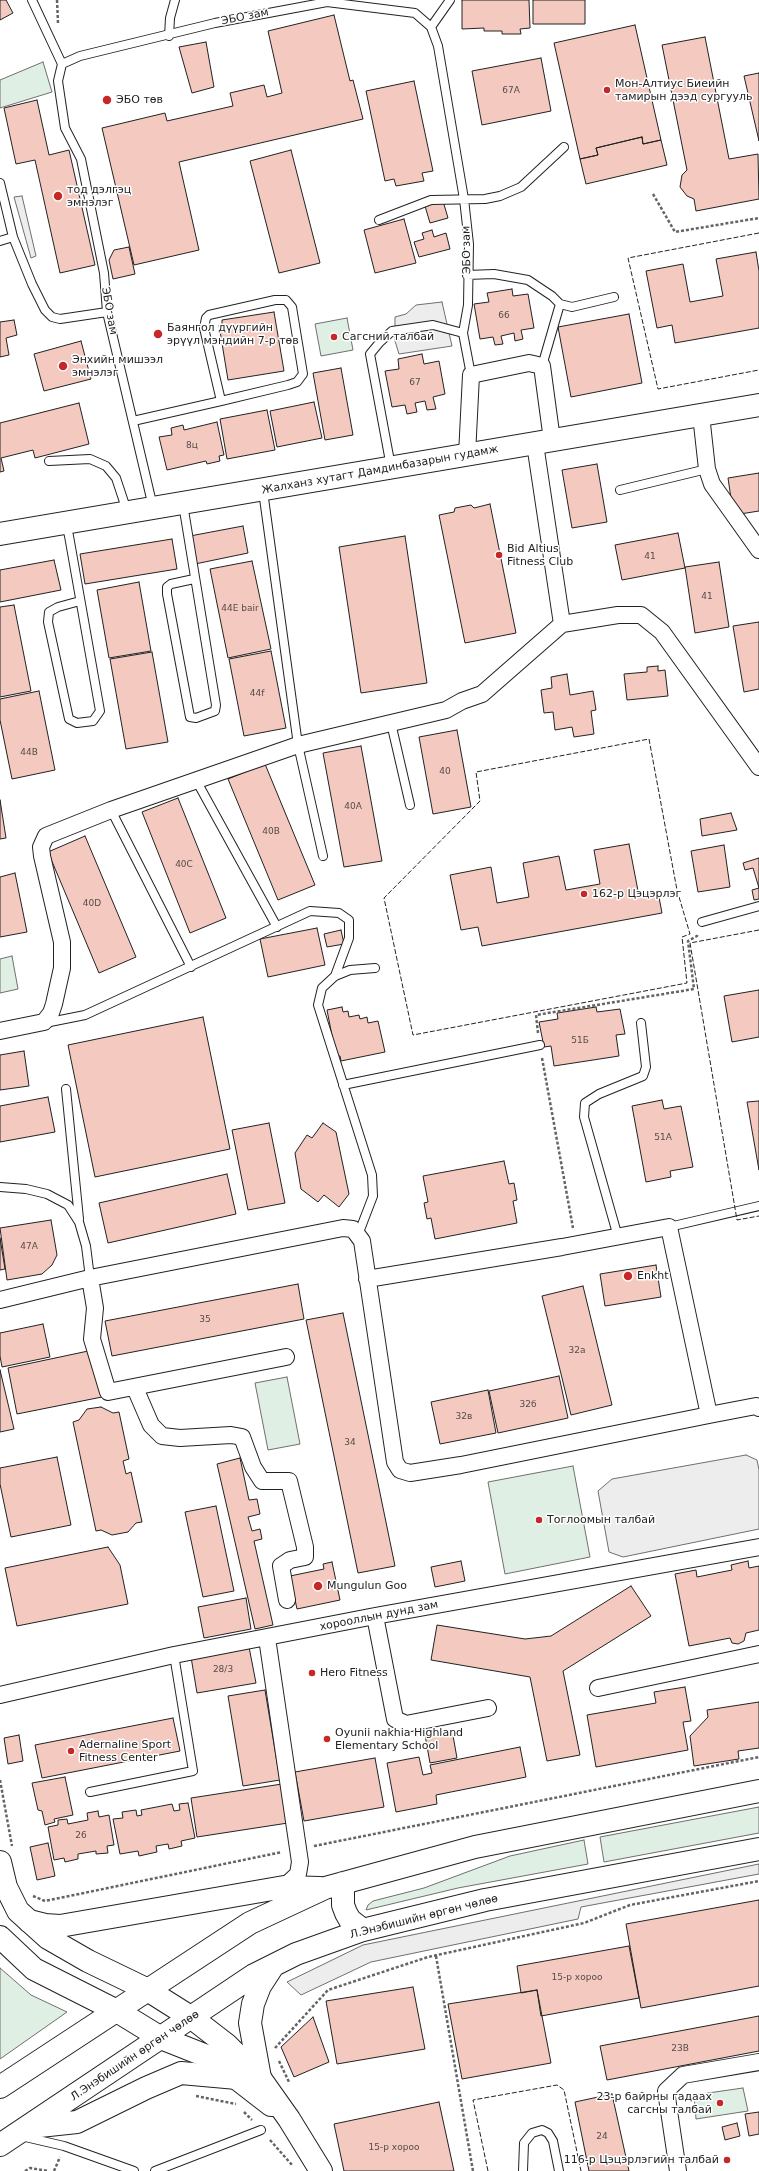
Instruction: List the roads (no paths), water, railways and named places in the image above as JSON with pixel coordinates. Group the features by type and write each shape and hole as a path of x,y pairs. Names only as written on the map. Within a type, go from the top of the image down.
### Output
{"main road":[{"name":"Жалханз хутагт Дамдинбазарын гудамж","path":"0,534 759,405"},
{"path":"0,2087 117,2011 146,1989 250,1923 334,1886 476,1847 759,1791"},
{"name":"Л.Энэбишийн өргөн чөлөө","path":"14,2136 275,1963 363,1930 485,1900 759,1849"},
{"path":"6,1857 6,1887 18,1911 48,1938 88,1961 146,1989 192,2018 227,2045 260,2078 321,2171"},
{"path":"29,1921 44,1925 60,1926 284,1887 334,1886"},
{"path":"334,1886 350,1920 363,1930"},
{"path":"0,1937 34,1969 117,2011 161,2038 209,2057 255,2094 285,2114"},
{"path":"260,2078 250,2023 253,2004 260,1986 275,1963"},
{"path":"14,2136 77,2122 181,2073 236,2078"}],"street":[{"path":"467,455 470,375 529,363 542,366 543,442 562,624"},
{"path":"701,416 707,469 712,484 759,550"},
{"path":"0,1031 40,1024 46,1020 53,1009 62,960 61,933 42,856 43,841 53,832 111,810 298,745 446,710 462,701 482,694 562,624 618,615 641,615 662,632 759,767"},
{"path":"367,1279 618,1237 669,1227 709,1415"},
{"path":"0,1300 90,1278 343,1228 353,1229 362,1241 395,1462 400,1470 410,1473 461,1465 756,1406 759,1408"},
{"path":"90,1278 95,1308 92,1339 108,1392 286,1357"},
{"path":"134,1388 151,1425 162,1436 180,1438 231,1435 242,1437 253,1467 262,1481 289,1482 303,1540 305,1557 290,1560 281,1566 287,1600"},
{"name":"хорооллын дунд зам","path":"0,1695 174,1656 375,1616 759,1546"},
{"path":"375,1616 395,1719 406,1724 488,1708"},
{"path":"267,1638 300,1862 298,1874 284,1887"},
{"path":"598,1688 759,1654"},
{"path":"678,2171 666,2091 683,2075 759,2062"}],"lane":[{"path":"32,0 62,64"},
{"path":"169,36 170,18 175,0"},
{"path":"431,27 450,0"},
{"name":"ЭБО зам","path":"154,509 107,312 104,273 81,159 65,128 58,81 62,64 80,56 169,36 215,23 327,2 415,13 431,27 438,46 464,199 469,244 467,276 468,305 462,332 470,375"},
{"path":"379,220 431,200 485,199 500,196 521,187 564,147"},
{"path":"0,184 13,237 32,284 45,310 52,317 60,319 107,312"},
{"path":"0,241 13,237"},
{"path":"467,276 494,274 528,280 552,296 560,304 572,307 614,297"},
{"path":"133,421 221,401 297,382 303,374 292,307 286,300 276,300 209,315 206,318 204,328 221,401"},
{"path":"542,366 560,304"},
{"path":"391,468 370,354 392,331 433,325 462,332"},
{"path":"49,461 90,459 106,466 116,478 128,513"},
{"path":"620,490 707,469"},
{"path":"263,490 298,745 323,856"},
{"path":"183,504 216,705 215,711 196,718 190,717 167,594 167,587 171,584 194,578"},
{"path":"66,523 100,711 93,721 77,723 69,719 48,622 49,612 58,607 80,601"},
{"path":"391,723 410,805"},
{"path":"196,780 277,927"},
{"path":"111,810 191,966"},
{"path":"702,922 759,906"},
{"path":"40,1024 86,1015 310,912 339,913 349,920 350,938 335,976"},
{"path":"358,1235 373,1196 372,1175 318,1005 322,988 335,976 350,970 375,968"},
{"path":"618,1237 584,1117 585,1103 599,1094 643,1076 646,1067 641,1023"},
{"path":"343,1085 540,1045"},
{"path":"66,1089 79,1222 86,1246 90,1278"},
{"path":"0,1187 26,1189 47,1194 68,1205 79,1222"},
{"path":"669,1227 759,1206"},
{"path":"90,1792 193,1771 174,1656"},
{"path":"155,2171 262,2130"},
{"path":"523,2171 524,2143 532,2133 542,2130 548,2133 553,2141 559,2171"},
{"path":"14,2136 64,2146 108,2160 134,2171"}],"place":[{"name":"Мон-Алтиус Биеийн тамирын дээд сургууль","path":"607,90"},
{"name":"ЭБО төв","path":"107,100"},
{"name":"тод дэлгэц эмнэлэг","path":"58,196"},
{"name":"Баянгол дүүргийн эрүүл мэндийн 7-р төв","path":"158,334"},
{"name":"Сагсний талбай","path":"334,337"},
{"name":"Энхийн мишээл эмнэлэг","path":"63,366"},
{"name":"Bid Altius Fitness Club","path":"499,555"},
{"name":"162-р Цэцэрлэг","path":"584,894"},
{"name":"Enkht","path":"628,1276"},
{"name":"Тоглоомын талбай","path":"539,1520"},
{"name":"Mungulun Goo","path":"318,1586"},
{"name":"Hero Fitness","path":"312,1673"},
{"name":"Oyunii nakhia Highland Elementary School","path":"327,1739"},
{"name":"Adernaline Sport Fitness Center","path":"71,1751"},
{"name":"23-р байрны гадаах сагсны талбай","path":"720,2103"},
{"name":"116-р Цэцэрлэгийн талбай","path":"727,2160"}]}
